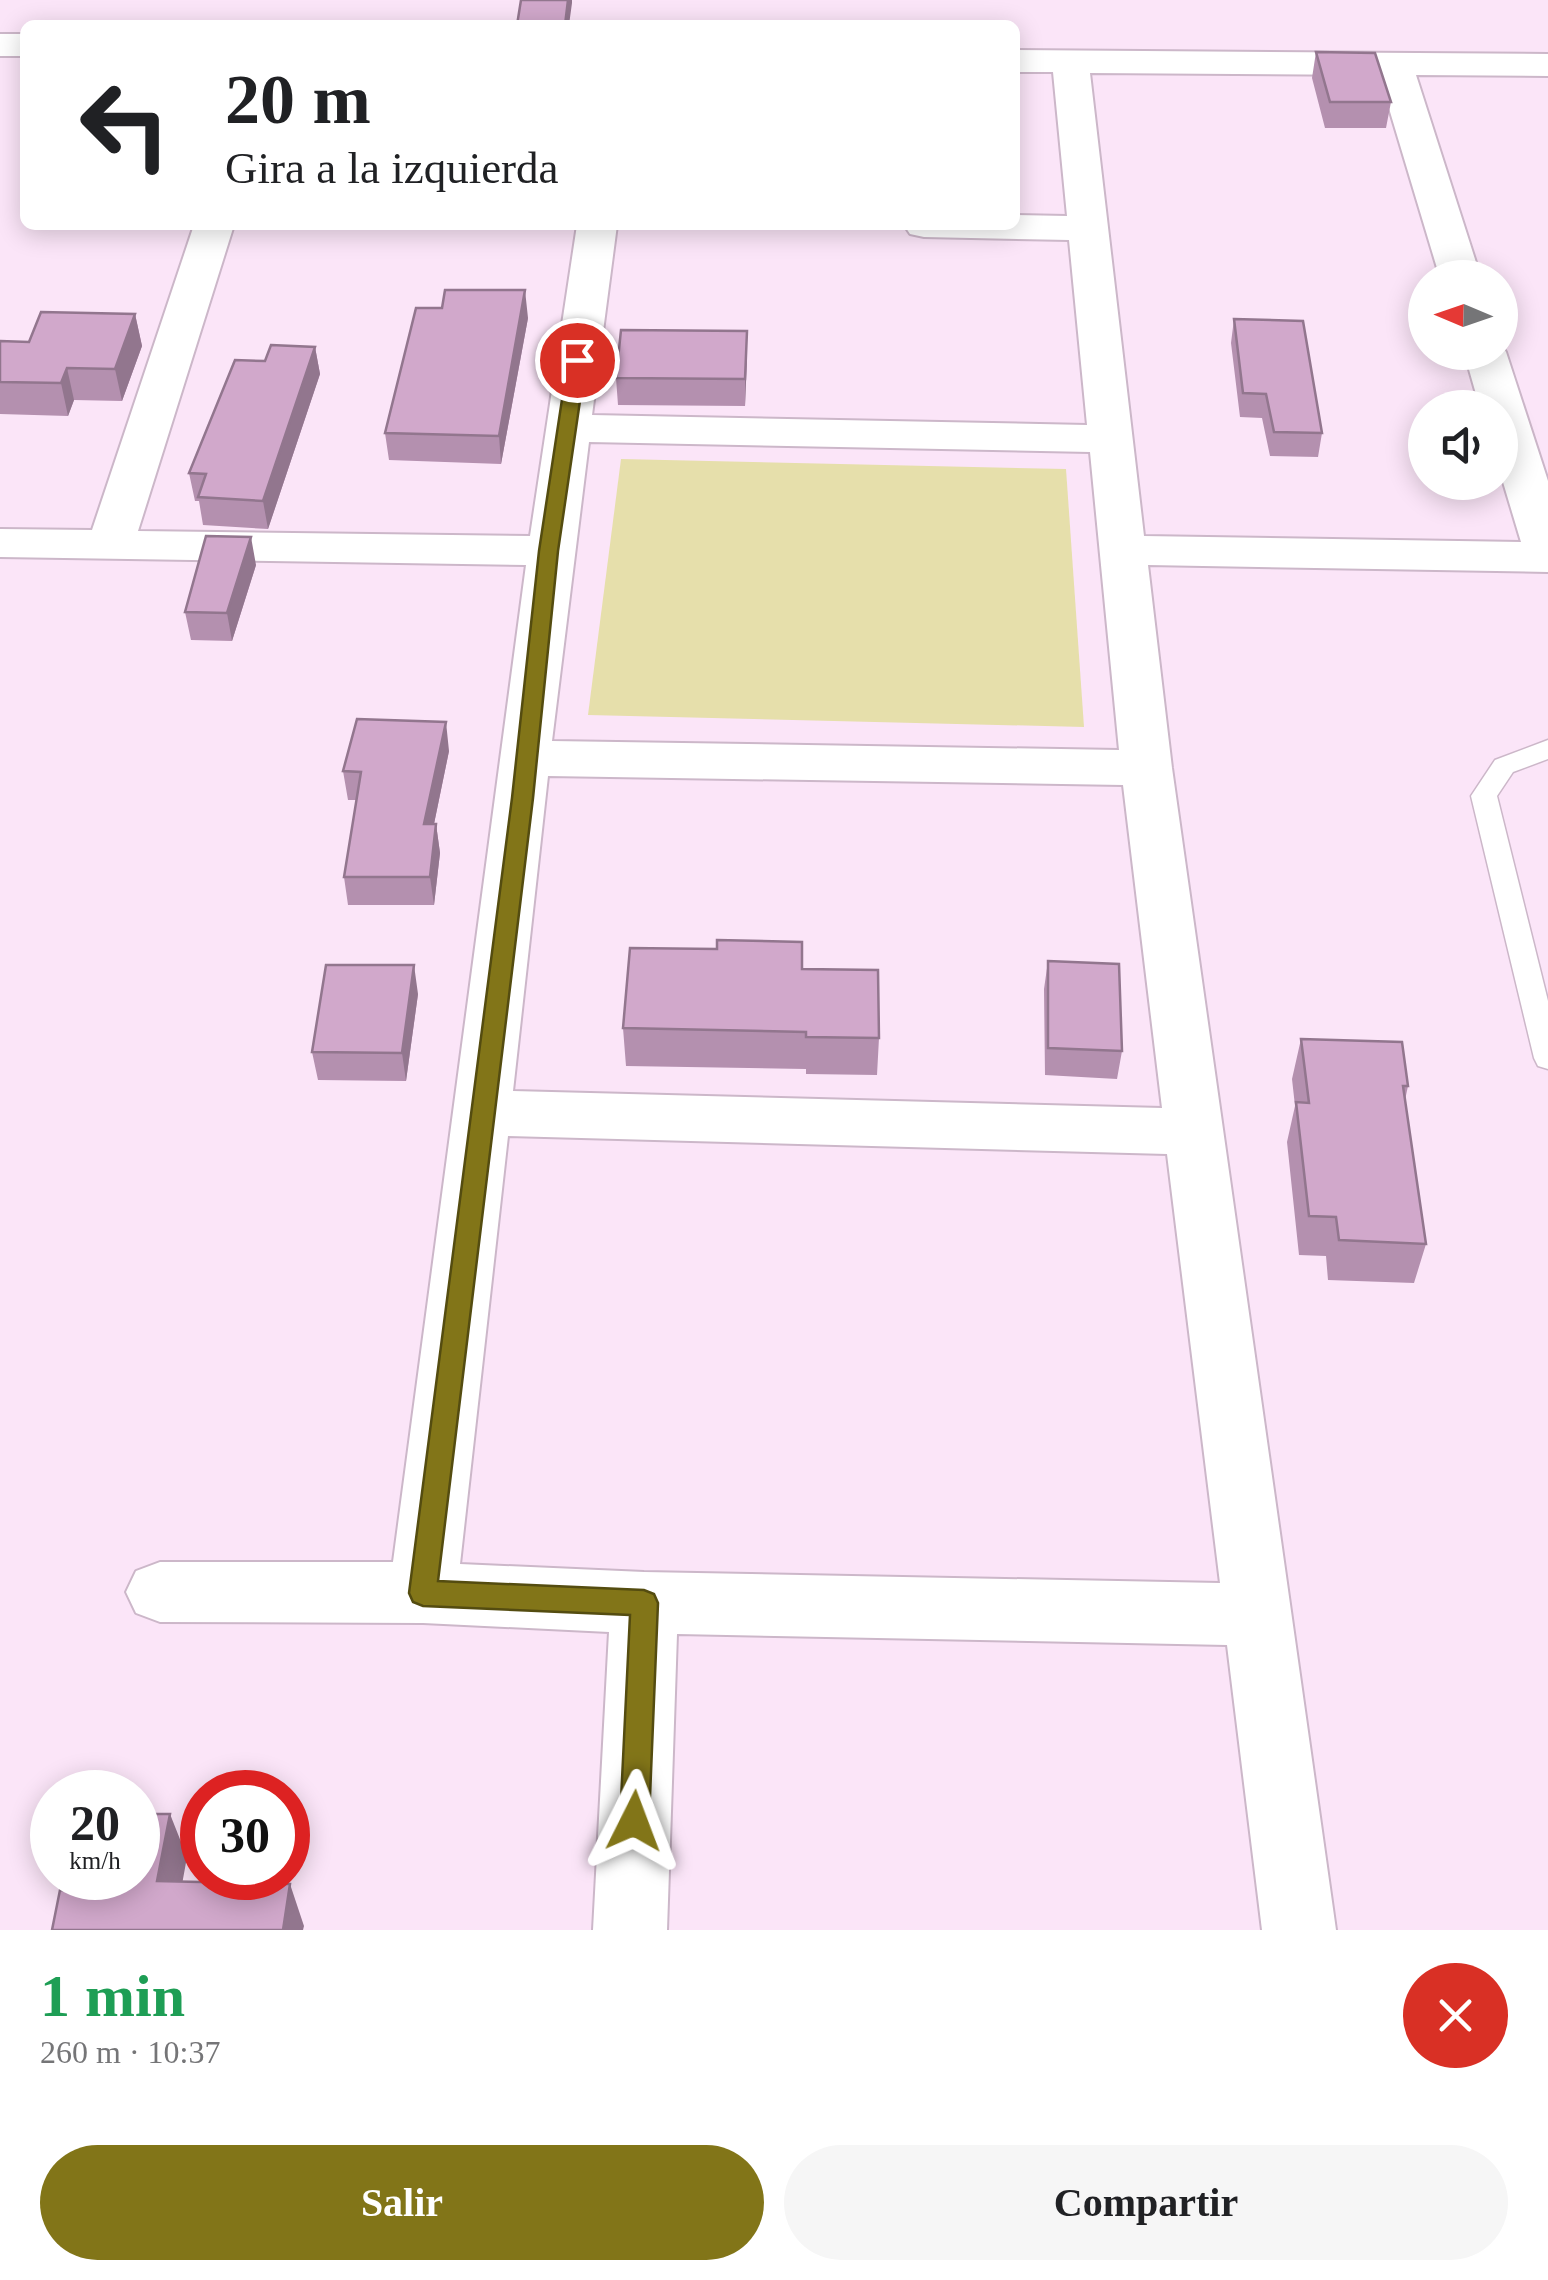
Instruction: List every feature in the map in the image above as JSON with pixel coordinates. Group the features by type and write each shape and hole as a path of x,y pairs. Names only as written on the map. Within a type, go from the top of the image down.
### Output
{"street":[{"path":"1020,61 1548,65"},
{"path":"1070,62 1146,768 1299,1930"},
{"path":"1394,64 1455,260"},
{"path":"1020,227 1087,228"},
{"path":"111,544 212,230"},
{"path":"423,1593 528,758 549,551 596,230"},
{"path":"1121,550 1548,555 1491,370"},
{"path":"567,428 1110,440"},
{"path":"0,543 549,551"},
{"path":"528,758 1146,768"},
{"path":"483,1113 1196,1132"},
{"path":"160,1592 423,1593 644,1603 1258,1614"},
{"path":"630,1930 644,1603"}],"lane":[{"path":"1548,750 1504,766 1484,796 1548,1058"}],"shaded area":[{"path":"621,459 1066,469 1084,727 588,715"}],"building":[{"path":"521,0 568,0 566,20 518,20"},
{"path":"1316,52 1375,53 1391,102 1330,102"},
{"path":"445,290 525,290 499,436 385,433 416,308 442,308"},
{"path":"41,312 135,314 115,369 67,368 61,383 0,382 0,341 29,342"},
{"path":"1234,319 1303,321 1322,433 1274,432 1266,394 1243,393"},
{"path":"621,330 747,331 745,379 616,378"},
{"path":"271,345 315,347 263,501 198,497 206,474 189,473 235,360 265,361"},
{"path":"206,536 251,537 227,613 185,612"},
{"path":"357,719 446,722 424,824 436,824 430,877 344,877 361,772 343,771"},
{"path":"717,940 802,942 802,969 878,970 879,1038 806,1037 806,1032 623,1028 630,948 717,949"},
{"path":"1048,961 1119,964 1122,1051 1048,1048"},
{"path":"326,965 414,965 402,1053 312,1052"},
{"path":"1301,1039 1402,1042 1408,1086 1403,1086 1426,1244 1339,1240 1336,1217 1309,1216 1296,1102 1309,1103"},
{"path":"160,1814 170,1814 160,1866"},
{"path":"160,1881 180,1882 180,1900 288,1900 283,1930 52,1930 58,1900 160,1900"}],"route":[{"path":"577,360 549,551 523,798 423,1593 644,1603 634,1821"}]}
